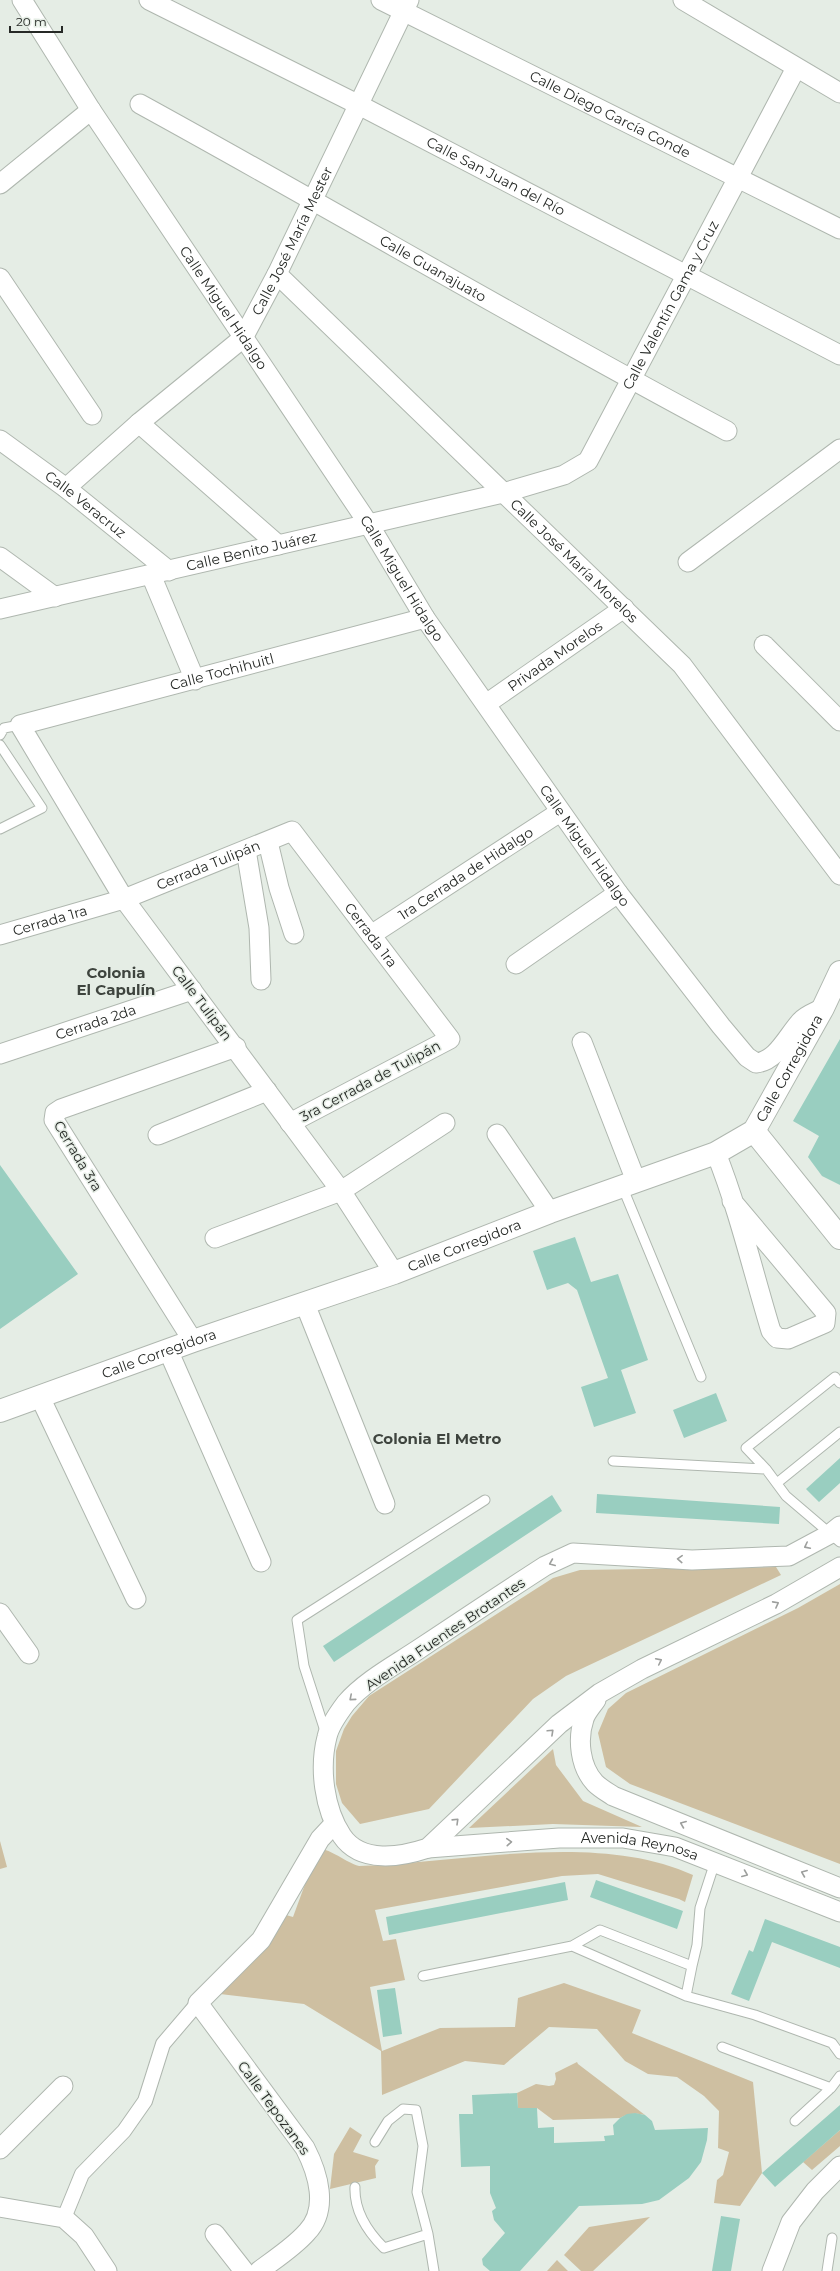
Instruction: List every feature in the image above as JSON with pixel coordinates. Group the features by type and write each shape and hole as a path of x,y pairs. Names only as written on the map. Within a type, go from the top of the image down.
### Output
{"street":[{"name":"Calle Miguel Hidalgo","path":"22,0 90,110 368,523 425,618 618,893 721,1026 748,1057 756,1063 766,1062 802,1019 823,1008"},
{"name":"Calle San Juan del Río","path":"149,0 359,105 840,355"},
{"name":"Calle Diego García Conde","path":"381,0 407,6 840,229"},
{"path":"683,0 840,93"},
{"name":"Calle José María Mester","path":"66,488 139,423 243,338 277,274 407,6"},
{"name":"Calle Valentín Gama y Cruz","path":"503,493 564,475 588,461 796,68"},
{"name":"Calle Guanajuato","path":"140,104 314,199 632,380 727,431"},
{"path":"0,184 90,110"},
{"name":"Calle José María Morelos","path":"277,274 682,665 840,875"},
{"path":"0,278 92,415"},
{"path":"139,423 278,545"},
{"name":"Calle Veracruz","path":"0,440 66,488 169,570"},
{"path":"688,562 840,449"},
{"name":"Calle Benito Juárez","path":"0,610 368,523 503,493"},
{"path":"0,557 55,597"},
{"path":"151,575 195,680"},
{"name":"Privada Morelos","path":"486,704 624,608"},
{"name":"Calle Tochihuitl","path":"20,725 425,618"},
{"path":"764,645 840,721"},
{"name":"Calle Tulipán","path":"20,725 124,899 236,1047 341,1191 394,1273"},
{"name":"1ra Cerrada de Hidalgo","path":"371,935 560,812"},
{"name":"Cerrada Tulipán","path":"124,899 292,831"},
{"name":"Cerrada 1ra","path":"292,831 450,1039"},
{"path":"268,842 279,888 294,934"},
{"path":"246,850 259,928 261,980"},
{"path":"516,964 618,893"},
{"name":"Cerrada 1ra","path":"0,935 124,899"},
{"name":"Calle Corregidora","path":"0,1411 193,1341 394,1273 550,1212 716,1153 754,1131 823,1008 840,972"},
{"name":"Cerrada 2da","path":"0,1054 192,990"},
{"name":"3ra Cerrada de Tulipán","path":"290,1123 450,1039"},
{"path":"582,1042 629,1183"},
{"name":"Cerrada 3ra","path":"193,1341 54,1120 55,1113 61,1109 236,1047"},
{"path":"158,1135 267,1090"},
{"path":"214,1238 341,1191 445,1123"},
{"path":"754,1131 840,1238"},
{"path":"497,1134 550,1212"},
{"path":"716,1153 771,1331 777,1338 788,1339 826,1323 826,1313 732,1201"},
{"path":"305,1304 385,1504"},
{"path":"168,1350 261,1562"},
{"path":"40,1397 136,1599"},
{"name":"Avenida Fuentes Brotantes","path":"837,1534 788,1556 692,1560 573,1554 545,1566 377,1677 346,1703 327,1736 324,1771 326,1796 334,1824 346,1842 367,1853 389,1858 411,1854 428,1848 559,1724 600,1693 642,1669 776,1604 840,1567"},
{"path":"0,1613 30,1654"},
{"name":"Avenida Reynosa","path":"600,1693 584,1718 581,1734 581,1752 585,1768 595,1784 613,1796 840,1888"},
{"path":"64,2218 82,2174 124,2131 145,2102 163,2044 198,2004 261,1940 320,1839 334,1824"},
{"name":"Avenida Reynosa","path":"428,1848 559,1838 624,1838 676,1847 840,1912"},
{"name":"Calle Tepozanes","path":"198,2004 305,2148 314,2166 319,2190 320,2211 308,2232 259,2271"},
{"path":"0,2149 63,2086"},
{"path":"772,2271 791,2222 815,2191 840,2166"},
{"path":"0,2207 64,2218 84,2236 107,2271"},
{"path":"215,2234 244,2271"}],"lane":[{"path":"0,735 4,728 20,725"},
{"path":"0,745 42,808 0,829"},
{"path":"629,1183 701,1377"},
{"path":"837,1534 786,1496 766,1469 746,1448 834,1377 840,1383"},
{"path":"777,1483 840,1432"},
{"path":"613,1461 766,1469"},
{"path":"327,1736 304,1666 297,1620 485,1500"},
{"path":"686,1996 696,1945 700,1908 715,1862"},
{"path":"423,1976 572,1946 600,1930 692,1966"},
{"path":"572,1946 686,1996 755,2015 836,2045 840,2054"},
{"path":"722,2047 832,2088"},
{"path":"795,2120 832,2088 840,2076"},
{"path":"375,2142 388,2121 403,2109 416,2110 423,2146 416,2192 428,2234 434,2271"},
{"path":"355,2187 355,2196 362,2220 376,2240 384,2248 428,2234"},
{"path":"827,2271 832,2238"}],"shaded area":[{"path":"776,1567 781,1575 566,1676 533,1699 429,1809 360,1824 342,1803 336,1784 336,1751 344,1729 352,1716 369,1696 553,1578 580,1570"},
{"path":"840,1584 840,1864 630,1784 606,1767 598,1733 608,1709 626,1693 798,1608"},
{"path":"553,1749 556,1765 583,1801 642,1827 553,1824 469,1828"},
{"path":"0,1841 7,1867 0,1869"},
{"path":"318,1849 323,1849 333,1853 348,1862 359,1866 529,1853 572,1852 615,1855 655,1862 693,1875 685,1902 598,1874 562,1876 375,1910 383,1941 396,1939 405,1980 370,1987 382,2051 440,2028 515,2027 518,1998 564,1983 641,2010 632,2033 753,2082 762,2173 740,2206 714,2203 717,2180 723,2175 729,2152 718,2148 719,2111 704,2096 677,2077 648,2074 625,2061 597,2029 549,2027 504,2065 465,2061 382,2095 381,2051 304,2004 220,1994 279,1913 293,1917"},
{"path":"577,2062 645,2115 632,2114 620,2118 553,2120 537,2108 518,2108 517,2093 536,2084 549,2086 554,2085 556,2079 555,2073"},
{"path":"350,2127 362,2135 353,2152 379,2160 375,2166 376,2178 330,2189 334,2154"},
{"path":"840,2130 840,2146 812,2170 803,2162"},
{"path":"650,2217 593,2271 581,2271 564,2255 589,2227"},
{"path":"557,2260 568,2271 547,2271"}],"building":[{"path":"840,1039 840,1185 822,1176 808,1157 819,1136 793,1121"},
{"path":"0,1165 78,1274 0,1329"},
{"path":"575,1237 591,1282 618,1274 648,1360 621,1370 636,1413 594,1427 581,1387 608,1378 577,1290 568,1283 547,1290 533,1251"},
{"path":"716,1393 727,1421 684,1438 673,1410"},
{"path":"840,1458 840,1483 819,1502 806,1489"},
{"path":"597,1494 780,1507 779,1524 596,1513"},
{"path":"552,1495 562,1511 334,1662 323,1646"},
{"path":"596,1880 683,1911 677,1929 590,1897"},
{"path":"565,1882 568,1900 389,1935 386,1917"},
{"path":"765,1919 840,1947 840,1968 772,1942 749,2001 731,1994 749,1950 753,1952"},
{"path":"395,1988 402,2034 383,2037 377,1990"},
{"path":"517,2093 518,2108 537,2108 538,2128 554,2127 554,2143 605,2141 604,2136 614,2135 613,2125 620,2118 627,2114 635,2113 645,2115 652,2121 655,2130 708,2128 707,2140 701,2162 689,2178 659,2200 642,2204 579,2206 520,2271 490,2271 483,2265 482,2259 505,2233 494,2220 492,2211 496,2208 490,2193 490,2166 461,2167 459,2114 473,2114 472,2095"},
{"path":"840,2105 840,2130 775,2187 762,2173"},
{"path":"721,2216 740,2219 731,2271 712,2271"}],"district":[{"name":"Colonia El Capulín","path":"116,980"},
{"name":"Colonia El Metro","path":"437,1438"}]}
